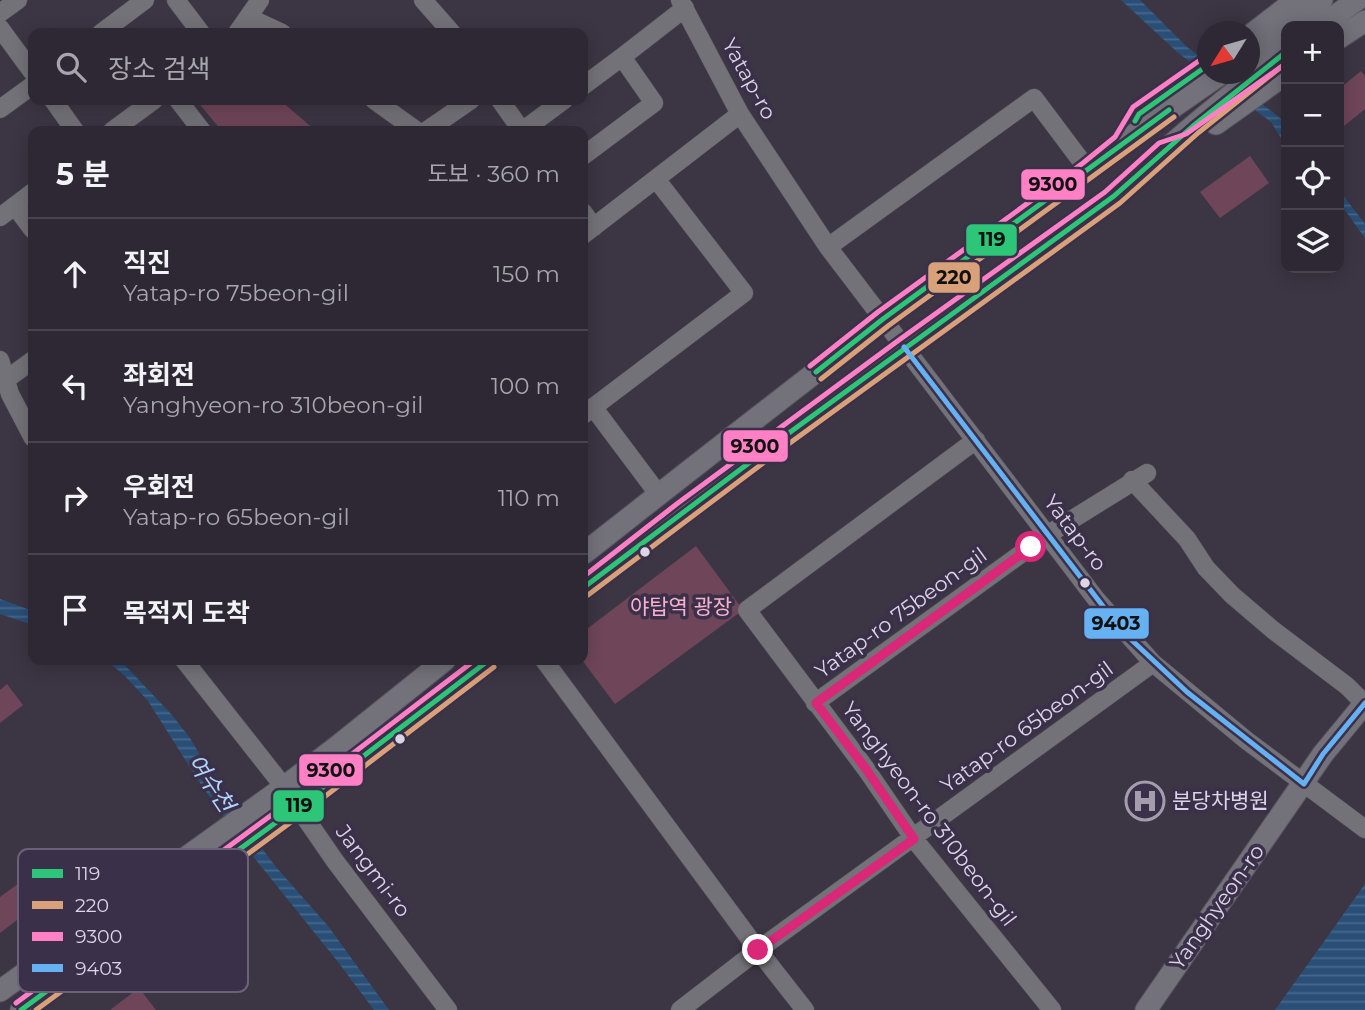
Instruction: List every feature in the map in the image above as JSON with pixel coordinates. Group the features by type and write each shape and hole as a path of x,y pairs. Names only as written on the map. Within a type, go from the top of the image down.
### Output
{"main road":[{"path":"1260,27 1296,0"},
{"path":"1260,46 1322,0"},
{"path":"1328,21 1357,0"},
{"path":"1344,35 1365,21"},
{"path":"588,584 904,347 1111,199 1164,150 1211,120 1255,86 1281,57"},
{"path":"588,550 883,319 1088,170 1197,76"},
{"path":"1255,86 1281,77"},
{"path":"1182,92 1199,84"},
{"path":"195,849 284,787 439,665"},
{"path":"239,849 482,665"},
{"name":"Yanghyeon-ro","path":"1146,1010 1324,754 1365,703"},
{"path":"0,991 18,978"},
{"path":"21,1010 45,992"}],"street":[{"path":"0,13 18,0"},
{"path":"108,28 145,0"},
{"path":"176,0 197,28"},
{"path":"241,28 260,0"},
{"path":"423,0 448,28"},
{"path":"588,82 622,57 682,4"},
{"name":"Yatap-ro","path":"682,4 740,114 828,247 1096,599 1153,663 1246,740 1365,829"},
{"path":"250,18 271,28"},
{"path":"0,27 28,66"},
{"path":"588,152 654,103 622,57"},
{"path":"0,109 28,89"},
{"path":"828,247 1034,98 1088,170"},
{"path":"57,105 71,126"},
{"path":"119,126 147,105"},
{"path":"182,105 198,126"},
{"path":"381,105 410,126"},
{"path":"433,126 464,105"},
{"path":"504,105 518,126"},
{"path":"529,126 557,105"},
{"path":"588,231 740,114"},
{"path":"656,179 744,293 588,411 659,495"},
{"path":"28,196 7,212 28,227"},
{"path":"0,360 3,382 28,428"},
{"path":"3,382 28,364"},
{"name":"Yanghyeon-ro 310beon-gil","path":"976,440 747,610 866,769 914,839 1052,1010"},
{"name":"Yatap-ro 75beon-gil","path":"816,703 1047,535 1139,477 1206,568 1233,595 1365,703"},
{"name":"Yatap-ro 65beon-gil","path":"680,1010 758,950 1153,663"},
{"name":"Jangmi-ro","path":"188,665 284,787 448,1010"},
{"path":"548,665 805,1010"}],"green space":[{"path":"1361,71 1365,76 1365,109 1344,126 1344,85"},
{"path":"200,105 286,105 310,126 218,126"},
{"path":"1250,156 1269,183 1220,218 1200,192"},
{"name":"야탑역 광장","path":"696,546 743,610 615,704 586,665 588,665 588,628"},
{"path":"7,684 23,705 0,723 0,690"},
{"path":"18,884 18,919 0,933 0,897"},
{"path":"134,992 142,992 156,1010 110,1010"}],"water":[{"path":"1121,0 1140,0 1197,54 1197,67"},
{"path":"1220,84 1236,84 1279,117 1281,138 1271,122"},
{"path":"1344,197 1365,224 1365,238 1344,209"},
{"path":"0,599 28,609 28,623 0,614"},
{"name":"여수천","path":"112,665 125,665 172,715 190,738 225,798 248,830 276,867 328,926 389,1010 374,1010 240,840 148,701"},
{"path":"1365,884 1365,1010 1275,1010"}],"transit line":[{"name":"119","path":"588,584 778,441 1114,196 1193,126 1281,56"},
{"name":"9300","path":"810,366 878,312 1083,163 1115,137 1133,107 1197,62"},
{"name":"220","path":"588,595 783,448 1120,203 1198,133 1281,67"},
{"name":"9300","path":"588,573 678,503 899,340 1105,192 1159,143 1186,134 1281,67"},
{"name":"119","path":"1135,121 1139,114 1197,73"},
{"name":"119","path":"816,372 883,319 1169,110"},
{"name":"220","path":"821,379 888,326 1174,117"},
{"name":"9403","path":"904,347 1122,631 1187,692 1304,784 1323,754 1365,703"},
{"name":"9300","path":"225,849 468,665"},
{"name":"119","path":"240,849 482,665"},
{"name":"220","path":"248,854 494,667"},
{"name":"9300","path":"16,1003 31,992"},
{"name":"119","path":"21,1010 45,992"},
{"name":"220","path":"36,1010 60,992"}],"place":[{"name":"분당차병원","path":"1145,801"}],"route":[{"path":"758,950 914,839 816,703 1031,547"}]}
